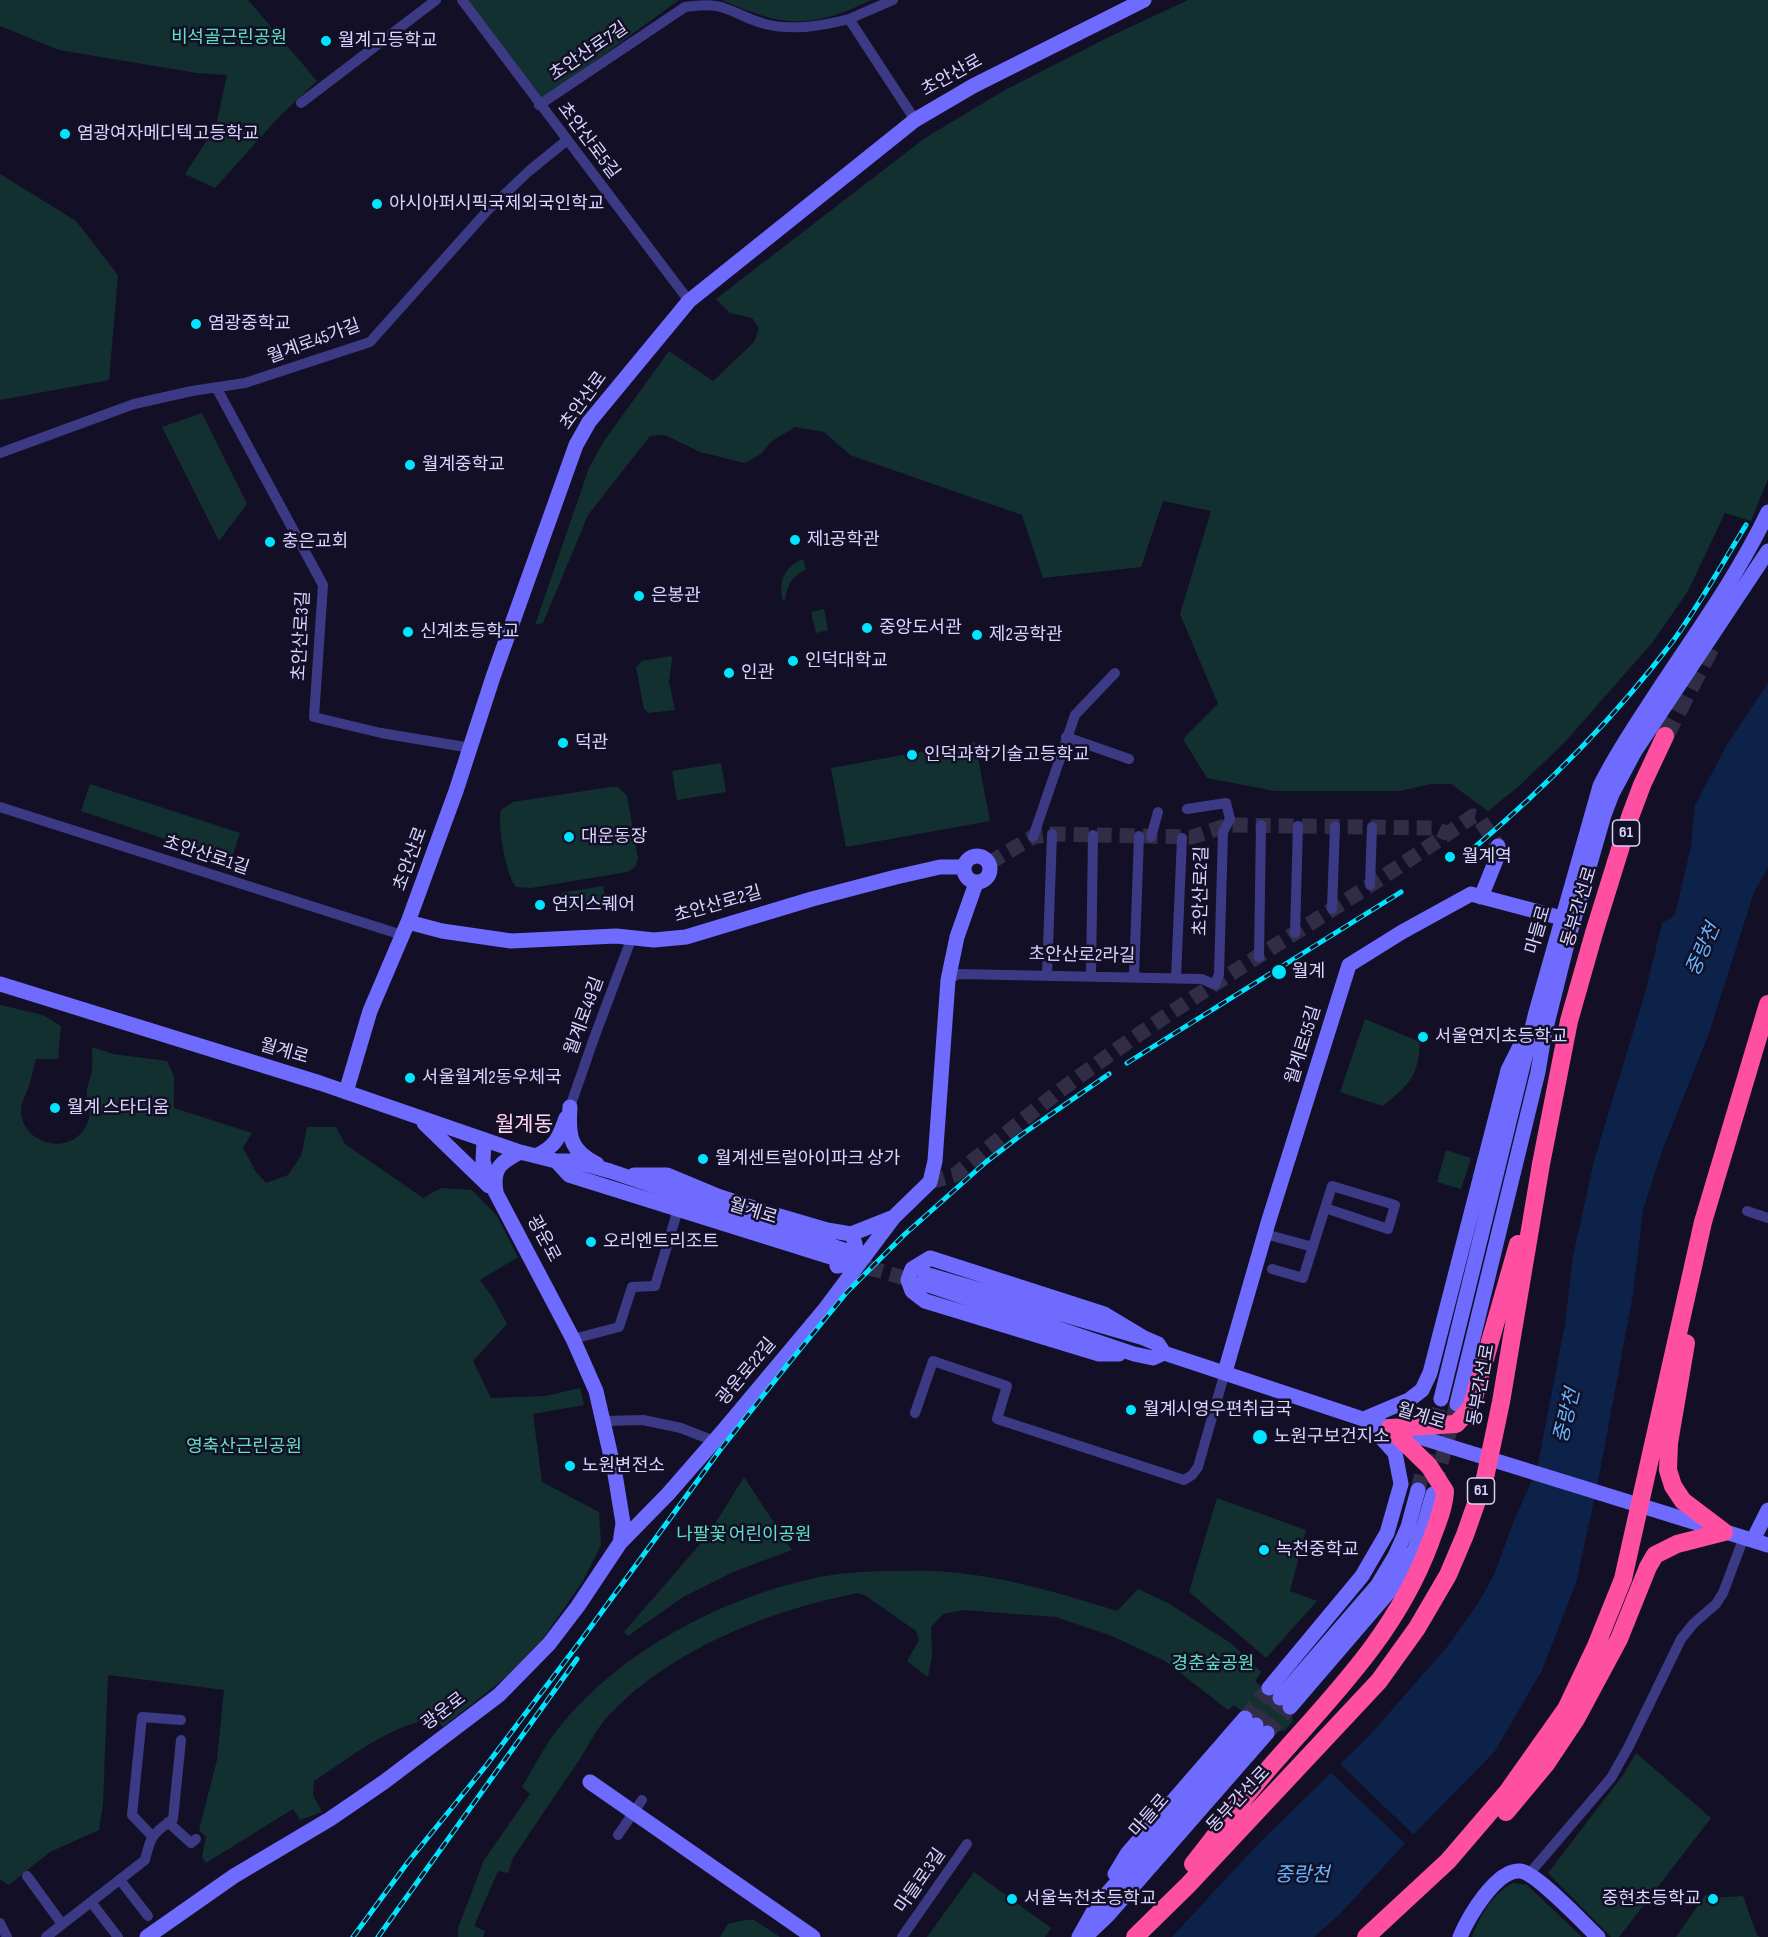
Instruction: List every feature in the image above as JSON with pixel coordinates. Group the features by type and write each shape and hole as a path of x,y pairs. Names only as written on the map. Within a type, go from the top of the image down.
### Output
{"highway":[{"name":"동부간선로","path":"1139,1933 1360,1702 1393,1663 1429,1610 1466,1535 1485,1478 1501,1402 1541,1164 1569,1021 1630,817 1665,736"},
{"path":"1366,1937 1448,1861 1508,1791 1566,1709 1596,1646 1623,1580 1702,1222 1768,1004"},
{"path":"1390,1428 1456,1424 1471,1408 1541,1164"},
{"path":"1702,1222 1700,1264 1669,1443 1668,1470 1673,1486 1683,1501 1724,1532"},
{"path":"1299,1737 1389,1648 1432,1585 1457,1530 1477,1473 1511,1311 1521,1286"},
{"path":"1139,1933 1164,1898 1263,1776 1366,1658 1395,1616 1419,1570 1442,1509 1445,1492 1442,1483 1429,1466 1390,1428"},
{"path":"1448,1861 1486,1834 1546,1764 1576,1719 1619,1639 1655,1555 1677,1544 1724,1532"}],"street":[{"path":"301,103 436,0"},
{"name":"초안산로5길","path":"462,0 566,141 689,301"},
{"name":"초안산로7길","path":"539,105 685,7 702,3 720,4 765,24 797,28 849,20 893,0"},
{"name":"초안산로","path":"346,1092 370,1011 405,928 471,748 493,676 576,445 589,422 689,301 915,120 973,86 1144,0"},
{"path":"849,20 915,120"},
{"name":"월계로45가길","path":"0,453 134,404 192,391 245,384 370,342 488,210 529,171 566,141"},
{"name":"초안산로3길","path":"216,387 323,585 314,717 381,733 471,748"},
{"name":"마들로","path":"1457,1404 1535,1083 1593,807 1610,764 1711,611 1768,512"},
{"name":"마들로","path":"1441,1399 1536,1012 1604,816 1624,770 1768,551"},
{"path":"1033,837 1075,715 1115,673"},
{"path":"1066,737 1129,759"},
{"name":"초안산로2길","path":"1187,809 1226,803 1230,819 1223,832 1219,974 1215,985"},
{"name":"초안산로1길","path":"0,807 405,928"},
{"path":"1151,837 1158,812"},
{"path":"1258,957 1261,825"},
{"path":"1295,933 1298,826"},
{"path":"1332,909 1335,826"},
{"path":"1370,885 1372,827"},
{"path":"1047,975 1052,834"},
{"path":"1091,976 1093,835"},
{"path":"1134,977 1139,836"},
{"name":"초안산로2길","path":"1176,978 1182,838"},
{"path":"1481,897 1498,855 1498,846"},
{"path":"975,856 984,857 991,869 984,881 976,883 966,878 964,867 967,860 975,856"},
{"name":"초안산로2길","path":"405,928 511,940 632,937 654,940 686,937 896,877 940,867 964,867"},
{"path":"616,1179 667,1175 715,1195 770,1213 827,1230 851,1234 894,1217 930,1182 934,1161 948,980 957,937 976,883"},
{"name":"월계로55길","path":"1225,1372 1265,1234 1349,965 1471,894 1569,919"},
{"name":"월계로49길","path":"570,1107 632,937"},
{"name":"초안산로2라길","path":"948,980 958,974 1047,975 1202,979 1215,985"},
{"name":"월계로","path":"0,984 346,1092 520,1152 556,1161 569,1174 616,1179 840,1259"},
{"path":"1426,1492 1415,1550 1393,1587 1280,1698 1362,1576 1387,1533 1401,1484 1395,1453 1364,1419 1409,1400 1422,1390 1430,1373 1508,1070 1536,1012"},
{"path":"536,1156 550,1149 557,1141 570,1107"},
{"path":"570,1107 569,1132 572,1141 590,1161 658,1210 731,1235 840,1259 848,1264 856,1252 856,1244 851,1234"},
{"path":"417,1117 437,1133 497,1194"},
{"name":"광운로","path":"147,1937 234,1876 330,1819 499,1695 549,1644 578,1606 620,1543 623,1523 604,1421 596,1391 573,1339 485,1168 484,1140"},
{"path":"497,1194 495,1176 500,1165 520,1152"},
{"path":"1272,1269 1303,1278 1313,1247 1325,1208 1332,1186 1395,1205 1388,1229 1325,1208"},
{"path":"1747,1211 1768,1218"},
{"path":"573,1339 619,1326 632,1287 656,1286 676,1216"},
{"name":"광운로22길","path":"620,1543 714,1441 825,1309 894,1217"},
{"path":"1265,1234 1313,1247"},
{"path":"1134,1354 1099,1354 925,1301 912,1291 908,1280 912,1269 930,1258 1104,1314 1144,1338"},
{"path":"840,1259 854,1272"},
{"name":"월계로","path":"1164,1353 1153,1358 1134,1354 923,1278 1144,1338 1158,1344 1164,1353 1390,1428 1768,1545"},
{"path":"915,1413 933,1361 1007,1386 997,1419 1184,1480 1197,1467 1225,1372"},
{"path":"604,1421 643,1420 681,1428 714,1441"},
{"path":"1529,1874 1611,1778 1681,1639 1694,1623 1716,1604 1748,1539 1768,1510"},
{"path":"152,1836 132,1815 142,1717 181,1720"},
{"name":"마들로","path":"1079,1937 1097,1905 1256,1725 1108,1915 1084,1937"},
{"path":"46,1937 145,1860 149,1840 173,1819 181,1740"},
{"path":"590,1782 813,1937"},
{"path":"618,1834 642,1800"},
{"path":"168,1822 191,1843 196,1839"},
{"name":"마들로3길","path":"902,1937 967,1844"},
{"path":"1460,1937 1491,1886 1507,1874 1519,1871 1529,1874 1598,1937"},
{"path":"27,1876 62,1924"},
{"path":"120,1880 148,1916"},
{"path":"91,1902 118,1937"},
{"path":"0,1923 7,1937"}],"green space":[{"name":"비석골근린공원","path":"0,0 248,0 317,81 278,118 215,188 185,174 216,126 227,75 197,73 59,50 0,26"},
{"path":"467,0 679,0 543,99"},
{"path":"722,0 871,0 831,16 796,21 762,16"},
{"path":"1188,0 1768,0 1768,479 1751,521 1725,513 1688,591 1652,643 1564,743 1518,787 1488,811 1451,784 1431,784 1400,791 1275,791 1207,778 1183,739 1218,704 1180,614 1211,511 1163,501 1141,567 1043,578 1022,515 850,455 824,432 795,427 772,441 761,454 745,463 700,452 665,435 650,436 588,515 543,623 535,625 589,468 604,441 669,351 713,381 754,342 759,328 752,318 730,313 716,299 925,138 1005,90"},
{"path":"0,174 76,221 118,275 109,380 0,400"},
{"path":"202,413 247,504 219,541 162,427"},
{"path":"803,559 806,569 791,581 783,601 781,588 784,576 791,566"},
{"path":"824,609 828,630 816,633 811,612"},
{"path":"671,656 669,682 675,710 648,713 644,709 636,667 642,661"},
{"path":"975,742 990,821 846,847 831,768"},
{"path":"721,763 726,792 677,800 672,771"},
{"path":"90,784 240,833 231,861 81,811"},
{"name":"대운동장","path":"618,787 627,796 638,859 635,867 627,872 531,888 516,887 503,850 501,810 513,802"},
{"path":"603,886 606,905 564,912 561,893"},
{"name":"영축산근린공원","path":"0,1005 43,1015 61,1026 58,1059 36,1059 21,1108 24,1123 29,1132 38,1139 58,1144 68,1142 77,1137 85,1128 90,1113 87,1092 92,1070 92,1047 113,1054 167,1061 174,1076 174,1108 252,1133 243,1148 256,1172 266,1183 288,1175 301,1156 307,1127 336,1127 345,1144 423,1198 441,1188 472,1190 497,1216 518,1257 480,1280 507,1324 473,1361 491,1398 546,1396 580,1388 584,1405 533,1414 542,1482 599,1512 601,1545 583,1581 542,1640 505,1678 443,1727 436,1718 403,1727 357,1752 314,1781 313,1795 322,1812 300,1820 293,1809 206,1863 202,1857 206,1837 199,1830 217,1760 224,1690 108,1675 103,1803 99,1830 50,1852 9,1885 0,1879"},
{"path":"1365,1019 1420,1042 1417,1064 1406,1086 1383,1106 1340,1092"},
{"path":"1446,1150 1471,1158 1461,1189 1437,1182"},
{"name":"나팔꽃 어린이공원","path":"744,1477 792,1550 733,1572 683,1597 628,1636 624,1632 708,1535"},
{"path":"1217,1498 1306,1530 1290,1591 1317,1601 1266,1658 1189,1592"},
{"name":"경춘숲공원","path":"884,1571 941,1571 970,1574 1013,1582 1117,1611 1138,1589 1168,1603 1232,1644 1261,1672 1255,1681 1290,1711 1293,1721 1285,1730 1270,1733 1234,1705 1228,1710 1165,1661 1112,1636 1056,1617 964,1610 943,1614 931,1627 932,1655 928,1677 907,1661 919,1640 916,1631 866,1596 858,1593 825,1600 758,1621 725,1635 693,1651 635,1691 610,1714 598,1730 513,1858 508,1873 498,1871 474,1926 485,1931 483,1937 458,1937 458,1928 484,1860 530,1794 522,1787 540,1755 561,1725 614,1673 676,1631 744,1599 815,1578"},
{"path":"1636,1753 1711,1818 1619,1937 1611,1937 1548,1873 1623,1775"},
{"path":"974,1872 1051,1928 1045,1937 927,1937"},
{"path":"1513,1883 1527,1885 1582,1937 1472,1937 1493,1899"},
{"path":"1706,1894 1709,1898 1743,1896 1757,1935 1760,1937 1676,1937"},
{"path":"754,1920 780,1937 720,1937 728,1924"}],"water":[{"name":"중랑천","path":"1768,683 1768,868 1754,892 1709,1033 1662,1151 1643,1210 1633,1294 1597,1487 1576,1583 1542,1670 1495,1751 1339,1915 1314,1937 1172,1937 1259,1843 1369,1736 1447,1647 1477,1605 1494,1575 1513,1523 1537,1469 1565,1324 1573,1256 1594,1161 1645,993 1662,923 1675,915 1691,846 1695,805 1728,743"}],"pier":[{"path":"1338,1762 1416,1837 1407,1845 1329,1771"}],"tunnel":[{"path":"1665,736 1714,641"},
{"path":"930,1182 955,1175 1056,1094 1138,1035 1473,816 1478,817 1498,846"},
{"path":"989,863 1033,837 1052,834 1192,837 1228,825 1435,828 1448,834"},
{"path":"846,1261 918,1282"},
{"path":"1418,1490 1441,1399"},
{"path":"1435,1485 1457,1404"},
{"path":"1245,1718 1269,1688"},
{"path":"1256,1725 1280,1698"},
{"path":"1267,1733 1290,1707"}],"railway":[{"path":"1468,853 1524,804 1576,753 1650,670 1683,627 1746,525"},
{"path":"1127,1063 1401,892"},
{"path":"353,1937 408,1862 485,1767 582,1639 720,1450 847,1292 904,1235 986,1162 1109,1074"},
{"path":"378,1937 577,1659"}],"place":[{"name":"월계고등학교","path":"326,41"},
{"name":"염광여자메디텍고등학교","path":"65,134"},
{"name":"아시아퍼시픽국제외국인학교","path":"377,204"},
{"name":"염광중학교","path":"196,324"},
{"name":"월계중학교","path":"410,465"},
{"name":"제1공학관","path":"795,540"},
{"name":"충은교회","path":"270,542"},
{"name":"은봉관","path":"639,596"},
{"name":"중앙도서관","path":"867,628"},
{"name":"신계초등학교","path":"408,632"},
{"name":"제2공학관","path":"977,635"},
{"name":"인덕대학교","path":"793,661"},
{"name":"인관","path":"729,673"},
{"name":"덕관","path":"563,743"},
{"name":"인덕과학기술고등학교","path":"912,755"},
{"name":"대운동장","path":"569,837"},
{"name":"월계역","path":"1450,857"},
{"name":"연지스퀘어","path":"540,905"},
{"name":"월계","path":"1279,972"},
{"name":"서울연지초등학교","path":"1423,1037"},
{"name":"서울월계2동우체국","path":"410,1078"},
{"name":"월계 스타디움","path":"55,1108"},
{"name":"월계센트럴아이파크 상가","path":"703,1159"},
{"name":"오리엔트리조트","path":"591,1242"},
{"name":"월계시영우편취급국","path":"1131,1410"},
{"name":"노원구보건지소","path":"1260,1437"},
{"name":"노원변전소","path":"570,1466"},
{"name":"녹천중학교","path":"1264,1550"},
{"name":"서울녹천초등학교","path":"1012,1899"},
{"name":"중현초등학교","path":"1713,1899"}],"district":[{"name":"월계동","path":"524,1126"}]}
